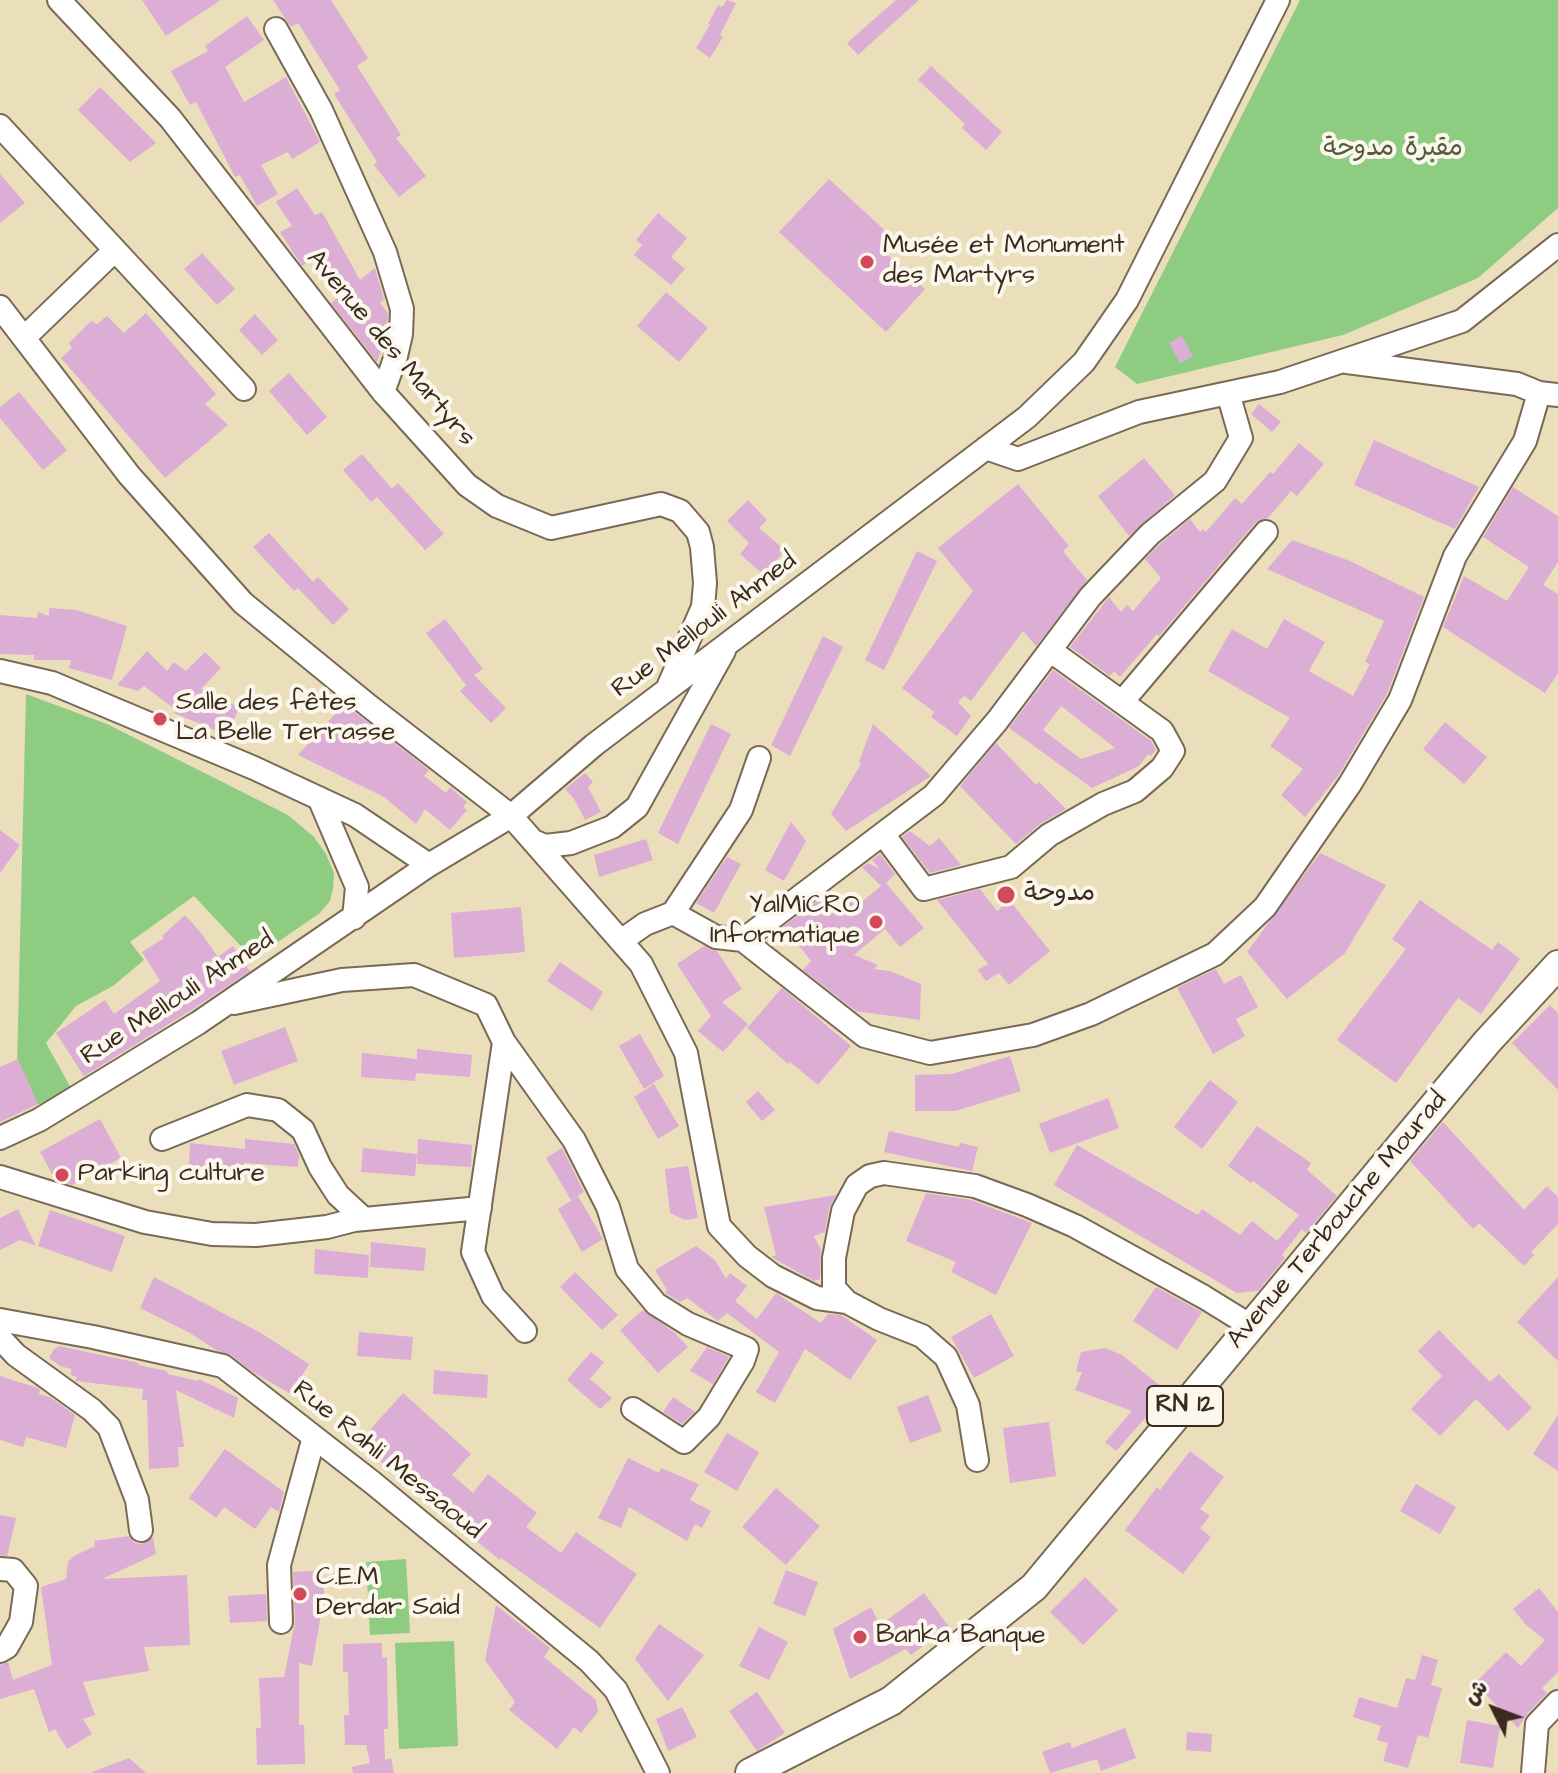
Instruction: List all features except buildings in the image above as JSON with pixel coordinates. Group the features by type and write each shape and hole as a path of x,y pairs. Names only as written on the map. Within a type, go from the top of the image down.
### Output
{"main road":[{"name":"Avenue Terbouche Mourad","path":"750,1773 891,1701 1034,1587 1487,1042 1558,965"}],"street":[{"name":"Avenue des Martyrs","path":"59,0 170,118 383,392 467,485 497,506 551,528 661,504 680,511 698,532 705,583 703,607 668,689"},
{"name":"Rue Mellouli Ahmed","path":"0,1138 39,1120 223,1005 429,865 511,816 594,745 1027,417 1084,362 1127,300 1278,0"},
{"path":"276,29 321,110 385,252 402,309 396,356 383,392"},
{"path":"0,126 244,389"},
{"path":"986,448 1018,459 1139,412 1280,382 1462,321 1558,245"},
{"path":"25,337 115,250"},
{"path":"0,307 129,475 243,603 511,816 641,964 686,1053 719,1226 747,1256 773,1276 817,1298 847,1302"},
{"path":"673,913 716,937 743,940 865,1036 930,1053 1033,1035 1091,1014 1215,954 1265,907 1350,784 1400,700 1455,556 1525,441 1548,394 1517,384 1342,361"},
{"path":"743,940 934,795 997,721 1090,597 1150,534 1215,481 1241,438 1228,393"},
{"path":"1122,702 1266,532"},
{"path":"533,841 545,846 571,843 612,827 637,807 727,644"},
{"path":"883,834 924,889 1011,867 1049,835 1103,804 1135,791 1162,768 1173,751 1162,731 1051,651"},
{"path":"0,671 52,683 254,768 355,815 429,865"},
{"path":"621,941 645,924 673,913 741,810 759,758"},
{"path":"319,798 357,887 354,918"},
{"path":"223,1005 342,980 414,975 486,1005 504,1042 574,1140 608,1207 627,1269 656,1304 688,1324 747,1349 709,1417 684,1442 633,1409"},
{"path":"504,1042 473,1252 493,1296 525,1331"},
{"path":"162,1139 247,1105 278,1110 303,1130 320,1167 338,1195 364,1219"},
{"path":"977,1460 968,1405 946,1357 922,1336 847,1302 834,1288 837,1238 843,1211 857,1185 870,1176 884,1173 975,1186 1027,1205 1075,1226 1251,1326"},
{"path":"0,1177 145,1222 212,1234 256,1235 327,1227 364,1219 480,1208"},
{"name":"Rue Rahli Messaoud","path":"0,1320 223,1366 589,1661 616,1690 658,1773"},
{"path":"0,1338 16,1355 92,1410 109,1427 137,1500 141,1530"},
{"path":"281,1622 279,1565 314,1437"},
{"path":"0,1569 13,1570 26,1586 21,1622 7,1647 0,1651"},
{"path":"1533,1773 1537,1724 1558,1702"}],"green space":[{"name":"مقبرة مدوحة","path":"1300,0 1558,0 1558,208 1478,278 1343,335 1137,384 1115,367"},
{"path":"26,694 107,724 288,815 314,837 334,873 330,901 320,913 253,959 194,896 130,942 144,960 113,986 76,1006 46,1043 76,1097 16,1108"},
{"path":"406,1559 410,1633 370,1635 366,1562"},
{"path":"454,1641 458,1746 399,1749 395,1643"}],"place":[{"name":"Musée et Monument des Martyrs","path":"867,262"},
{"name":"Salle des fêtes La Belle Terrasse","path":"160,719"},
{"name":"مدوحة","path":"1006,895"},
{"name":"YalMiCRO Informatique","path":"876,922"},
{"name":"Parking culture","path":"62,1175"},
{"name":"C.E.M Derdar Said","path":"300,1594"},
{"name":"Banka Banque","path":"860,1637"}]}
